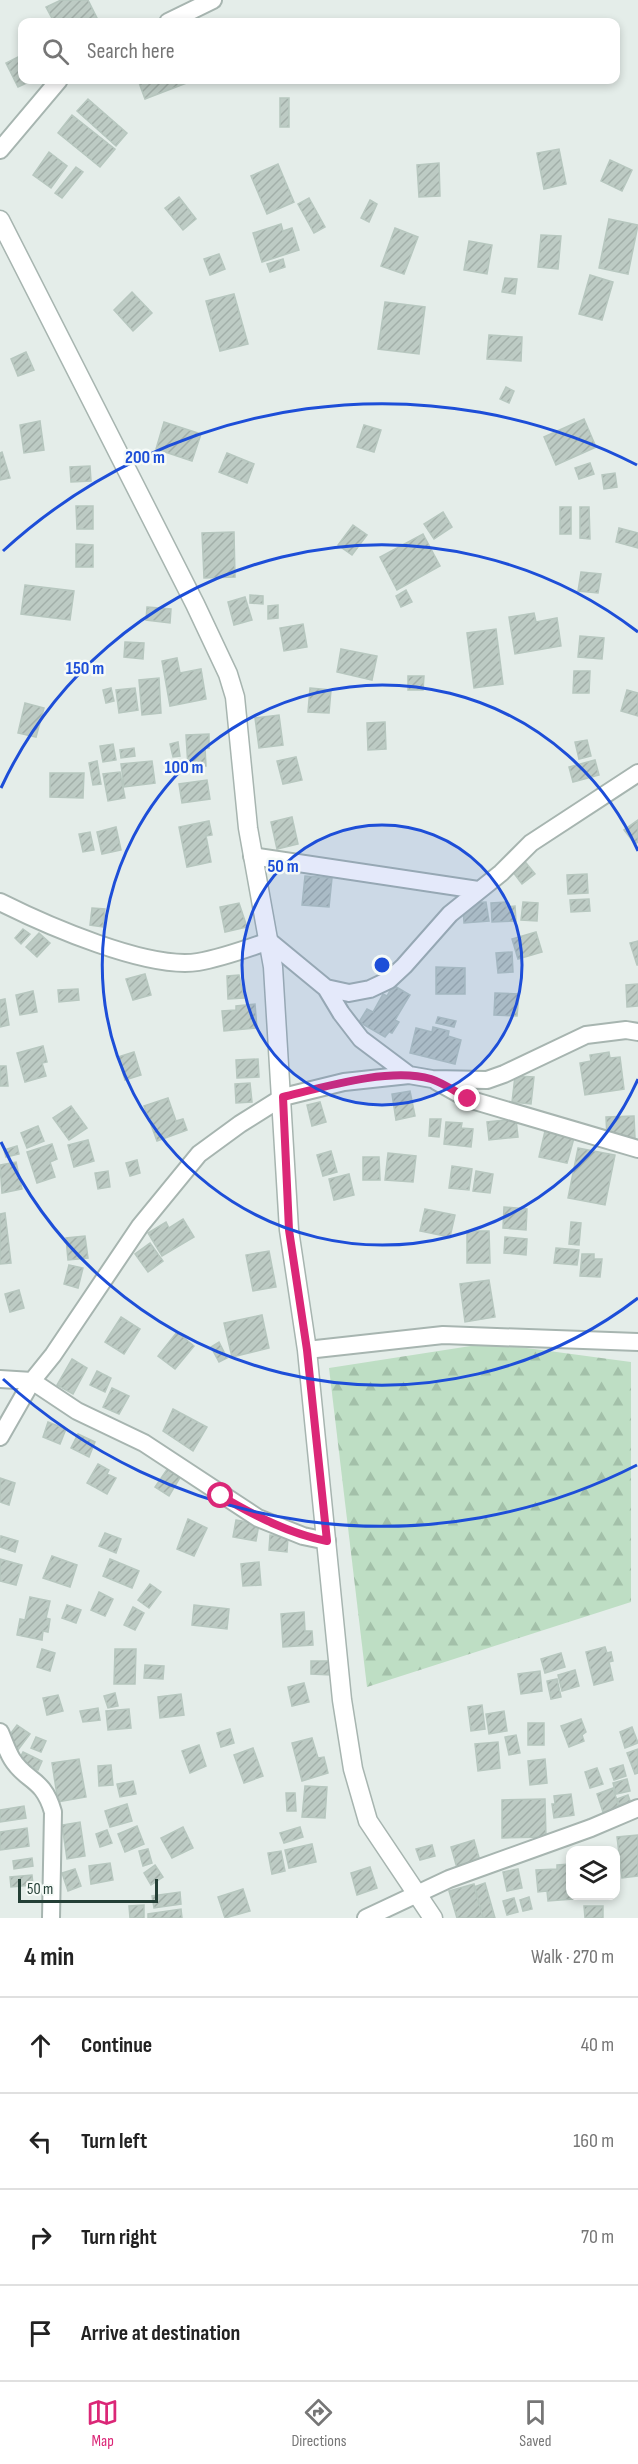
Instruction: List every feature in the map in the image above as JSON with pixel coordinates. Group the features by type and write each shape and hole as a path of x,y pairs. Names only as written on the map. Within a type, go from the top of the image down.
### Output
{"street":[{"path":"176,18 213,0"},
{"path":"0,150 56,84"},
{"path":"0,220 228,674 239,715 244,800 252,856 269,941 283,1097 289,1230 307,1350 342,1700 359,1795 368,1821 433,1918"},
{"path":"326,988 349,993 370,989 389,980 450,914 501,873 538,837 638,773"},
{"path":"252,856 478,890"},
{"path":"0,902 83,937 138,955 170,962 197,962 269,941"},
{"path":"269,941 326,988 340,1013 361,1039 409,1075"},
{"path":"0,1437 32,1381 53,1356 140,1226 199,1154 240,1124 283,1097 344,1082 409,1075 432,1079 487,1080 586,1035 626,1030 638,1032"},
{"path":"432,1079 468,1099 638,1149"},
{"path":"307,1350 443,1335 556,1337 638,1342"},
{"path":"0,1379 32,1381 76,1411 144,1443 258,1518 303,1536 327,1541"},
{"path":"0,1732 12,1761 39,1784 48,1797 52,1812 51,1918"},
{"path":"366,1918 417,1893 638,1808"}],"green space":[{"path":"490,1343 631,1362 631,1602 367,1687 329,1368"}],"building":[{"path":"61,0 88,0 97,18 52,18 46,7"},
{"path":"18,57 18,84 24,84 18,87 6,63"},
{"path":"139,84 184,84 145,99"},
{"path":"280,98 289,98 289,127 280,127"},
{"path":"88,99 127,133 116,146 77,111"},
{"path":"72,115 115,149 100,167 58,133"},
{"path":"559,149 566,184 544,189 537,153"},
{"path":"49,152 67,166 51,188 33,175"},
{"path":"610,160 632,170 622,191 601,181"},
{"path":"439,163 440,196 419,197 417,165"},
{"path":"278,164 294,202 267,214 251,176"},
{"path":"76,167 83,172 62,198 55,193"},
{"path":"179,197 196,219 183,230 165,208"},
{"path":"309,198 325,227 314,233 298,204"},
{"path":"370,200 377,204 369,222 361,218"},
{"path":"609,219 638,225 628,274 599,268"},
{"path":"281,224 283,231 292,228 299,250 262,262 253,233"},
{"path":"395,228 418,237 404,274 381,266"},
{"path":"541,235 561,236 558,269 538,267"},
{"path":"469,241 492,245 487,274 464,270"},
{"path":"219,254 225,269 210,275 204,259"},
{"path":"283,259 285,267 270,272 267,264"},
{"path":"590,275 613,282 602,320 579,314"},
{"path":"505,278 517,279 515,294 502,292"},
{"path":"132,292 152,313 133,331 114,310"},
{"path":"234,294 248,344 220,351 206,301"},
{"path":"385,302 425,307 419,354 378,349"},
{"path":"489,335 522,337 521,361 487,359"},
{"path":"26,352 34,370 18,376 11,359"},
{"path":"506,387 514,391 509,403 500,399"},
{"path":"584,419 596,447 556,465 544,437"},
{"path":"40,421 44,450 24,453 20,425"},
{"path":"164,422 201,434 192,461 156,449"},
{"path":"364,425 381,430 374,452 357,447"},
{"path":"2,452 10,478 0,480 0,453"},
{"path":"227,453 254,464 247,483 219,472"},
{"path":"590,463 594,474 579,479 575,468"},
{"path":"90,466 91,481 71,482 70,467"},
{"path":"615,473 617,487 604,489 602,475"},
{"path":"76,506 93,506 93,529 77,529"},
{"path":"560,507 571,507 571,534 560,534"},
{"path":"580,507 589,507 590,539 580,538"},
{"path":"443,512 452,527 434,539 424,524"},
{"path":"353,525 367,535 352,555 338,545"},
{"path":"619,528 638,533 638,548 616,542"},
{"path":"234,532 235,577 204,578 202,533"},
{"path":"423,534 440,566 397,590 380,557"},
{"path":"76,544 93,545 93,567 76,567"},
{"path":"581,572 601,574 598,593 578,591"},
{"path":"25,585 74,591 70,620 21,614"},
{"path":"406,590 412,602 401,607 396,596"},
{"path":"250,595 263,596 263,604 250,603"},
{"path":"245,597 252,620 234,625 228,602"},
{"path":"278,605 278,618 268,619 268,606"},
{"path":"147,607 171,609 170,623 146,620"},
{"path":"534,613 536,622 557,618 561,646 515,654 509,617"},
{"path":"303,624 307,647 284,651 280,628"},
{"path":"496,629 503,684 474,688 467,633"},
{"path":"580,636 604,638 602,659 578,657"},
{"path":"125,642 144,643 143,659 124,657"},
{"path":"341,649 377,656 372,680 337,672"},
{"path":"177,658 180,673 201,669 206,699 170,706 162,661"},
{"path":"574,671 590,671 589,693 573,693"},
{"path":"408,676 424,676 423,690 408,690"},
{"path":"159,678 161,713 142,715 139,680"},
{"path":"111,688 114,701 106,703 103,690"},
{"path":"135,688 138,710 119,713 116,690"},
{"path":"310,688 331,690 329,713 308,712"},
{"path":"627,690 638,693 638,716 621,711"},
{"path":"25,703 44,708 36,737 18,733"},
{"path":"279,715 283,745 259,748 255,718"},
{"path":"385,722 386,749 368,750 367,723"},
{"path":"209,734 209,748 205,748 206,766 188,767 186,735"},
{"path":"587,740 591,756 579,759 575,742"},
{"path":"178,742 180,756 173,757 170,744"},
{"path":"113,744 116,760 103,762 100,746"},
{"path":"134,748 135,756 121,758 120,750"},
{"path":"296,757 302,780 283,784 277,761"},
{"path":"595,760 599,775 573,782 569,767"},
{"path":"97,761 101,784 93,785 89,763"},
{"path":"152,761 155,783 124,787 121,764"},
{"path":"120,772 125,798 108,801 103,774"},
{"path":"50,773 84,773 83,798 50,797"},
{"path":"207,780 210,799 182,803 179,784"},
{"path":"292,817 298,844 277,849 271,822"},
{"path":"638,820 638,842 635,844 624,830"},
{"path":"209,821 212,835 206,836 211,862 187,867 179,827"},
{"path":"116,827 121,850 102,854 97,832"},
{"path":"90,832 94,850 83,852 79,834"},
{"path":"522,858 535,874 522,884 510,868"},
{"path":"587,874 588,893 568,894 567,875"},
{"path":"305,876 332,878 329,907 302,905"},
{"path":"589,899 590,911 571,912 570,900"},
{"path":"486,902 489,921 464,923 463,907 469,903"},
{"path":"506,902 506,907 515,906 516,921 492,922 491,903"},
{"path":"523,902 538,903 537,921 521,920"},
{"path":"239,903 247,927 225,932 220,907"},
{"path":"92,908 105,909 103,927 90,925"},
{"path":"23,929 30,934 21,944 15,938"},
{"path":"536,932 542,952 518,959 512,939"},
{"path":"39,933 50,943 37,957 26,947"},
{"path":"638,941 638,965 637,965 630,943"},
{"path":"512,952 513,972 498,973 496,953"},
{"path":"436,967 465,968 465,994 436,994"},
{"path":"145,974 151,995 133,1000 126,979"},
{"path":"239,975 244,998 228,999 227,976"},
{"path":"638,984 638,1006 627,1007 626,985"},
{"path":"393,985 410,995 395,1020 399,1022 392,1033 389,1032 385,1037 359,1022 367,1009 373,1012 383,994 387,996"},
{"path":"78,989 79,1000 59,1002 58,990"},
{"path":"33,991 37,1012 20,1015 16,995"},
{"path":"495,993 519,994 517,1016 494,1015"},
{"path":"5,999 9,1025 0,1027 0,1000"},
{"path":"255,1004 257,1028 224,1031 222,1011 236,1010 236,1006"},
{"path":"438,1017 456,1021 454,1027 436,1023"},
{"path":"433,1027 449,1031 448,1036 461,1040 455,1064 410,1053 416,1028 432,1032"},
{"path":"43,1046 47,1062 42,1063 46,1076 25,1082 17,1053"},
{"path":"134,1052 141,1075 125,1080 118,1057"},
{"path":"609,1052 610,1058 620,1057 624,1089 585,1095 580,1063 591,1061 590,1055"},
{"path":"258,1059 259,1077 237,1078 236,1060"},
{"path":"0,1066 6,1066 8,1086 0,1086"},
{"path":"515,1076 534,1077 531,1104 512,1102"},
{"path":"250,1083 252,1102 236,1103 235,1084"},
{"path":"410,1091 415,1116 396,1120 392,1094"},
{"path":"168,1098 176,1121 183,1119 187,1130 157,1141 144,1106"},
{"path":"320,1102 326,1122 312,1126 307,1105"},
{"path":"71,1106 87,1128 69,1140 53,1118"},
{"path":"634,1116 635,1138 607,1139 606,1117"},
{"path":"430,1119 441,1119 439,1137 429,1136"},
{"path":"516,1119 518,1137 489,1140 487,1122"},
{"path":"446,1122 462,1123 461,1128 473,1129 471,1147 444,1144"},
{"path":"38,1126 44,1141 27,1148 21,1133"},
{"path":"545,1131 574,1138 567,1163 539,1157"},
{"path":"88,1140 94,1161 74,1167 68,1145"},
{"path":"52,1144 57,1159 50,1162 55,1177 37,1183 27,1152"},
{"path":"17,1146 19,1154 6,1157 4,1150"},
{"path":"578,1148 615,1155 605,1205 568,1198"},
{"path":"331,1151 337,1172 323,1176 317,1155"},
{"path":"388,1153 416,1156 413,1182 385,1180"},
{"path":"363,1157 379,1157 380,1180 363,1180"},
{"path":"137,1160 140,1173 130,1176 126,1163"},
{"path":"16,1162 22,1189 2,1193 0,1165"},
{"path":"452,1166 472,1169 469,1190 449,1188"},
{"path":"108,1171 110,1187 98,1189 95,1173"},
{"path":"476,1171 493,1174 490,1193 473,1191"},
{"path":"349,1174 354,1195 334,1200 329,1179"},
{"path":"504,1207 527,1209 526,1230 503,1228"},
{"path":"425,1209 455,1215 450,1237 420,1231"},
{"path":"5,1213 11,1263 0,1264 0,1214"},
{"path":"183,1219 194,1237 162,1256 148,1233 166,1222 169,1228"},
{"path":"571,1222 581,1223 579,1245 569,1244"},
{"path":"467,1231 489,1231 490,1263 467,1263"},
{"path":"85,1236 88,1258 68,1260 66,1238"},
{"path":"505,1237 527,1239 526,1255 504,1253"},
{"path":"150,1243 163,1261 148,1272 135,1254"},
{"path":"556,1248 579,1250 577,1265 554,1263"},
{"path":"269,1251 276,1287 253,1291 246,1255"},
{"path":"582,1254 594,1254 594,1259 602,1259 600,1277 580,1276"},
{"path":"69,1265 83,1268 78,1288 64,1284"},
{"path":"489,1280 495,1317 465,1322 460,1284"},
{"path":"19,1290 24,1308 10,1312 5,1294"},
{"path":"262,1315 269,1348 232,1357 224,1323"},
{"path":"121,1317 140,1329 124,1354 105,1342"},
{"path":"177,1332 194,1346 175,1369 158,1356"},
{"path":"219,1342 227,1358 219,1362 211,1347"},
{"path":"72,1359 87,1368 73,1394 57,1385"},
{"path":"97,1371 111,1378 105,1392 90,1385"},
{"path":"112,1388 129,1396 119,1414 103,1407"},
{"path":"173,1409 207,1427 193,1451 163,1431"},
{"path":"48,1422 66,1429 60,1444 43,1437"},
{"path":"78,1434 95,1442 89,1457 71,1448"},
{"path":"98,1464 109,1470 107,1474 116,1478 107,1494 87,1483"},
{"path":"168,1468 181,1476 169,1496 155,1487"},
{"path":"0,1478 15,1483 9,1505 0,1502"},
{"path":"188,1519 207,1528 194,1556 177,1549"},
{"path":"236,1520 259,1524 256,1541 233,1537"},
{"path":"105,1533 121,1539 116,1553 99,1546"},
{"path":"270,1535 288,1537 287,1552 269,1550"},
{"path":"1,1536 18,1541 15,1552 0,1547"},
{"path":"52,1556 77,1565 70,1587 43,1578"},
{"path":"0,1559 22,1565 16,1585 0,1581"},
{"path":"110,1559 139,1571 132,1588 103,1576"},
{"path":"259,1562 261,1585 243,1586 241,1564"},
{"path":"150,1584 161,1592 149,1608 138,1600"},
{"path":"99,1592 113,1599 105,1616 91,1610"},
{"path":"30,1597 50,1601 46,1618 50,1619 48,1632 43,1631 42,1640 17,1635 20,1619 25,1620"},
{"path":"67,1605 81,1610 76,1623 62,1618"},
{"path":"194,1605 229,1609 227,1629 192,1625"},
{"path":"133,1607 144,1613 135,1630 124,1625"},
{"path":"304,1612 305,1631 312,1631 313,1645 283,1647 281,1614"},
{"path":"605,1647 607,1653 611,1652 613,1661 609,1662 613,1680 594,1685 586,1652"},
{"path":"42,1649 55,1653 50,1671 37,1667"},
{"path":"115,1649 136,1649 135,1684 114,1684"},
{"path":"561,1653 565,1667 545,1673 541,1659"},
{"path":"311,1661 331,1661 331,1675 311,1674"},
{"path":"145,1665 164,1666 163,1679 144,1678"},
{"path":"575,1670 579,1686 562,1691 558,1675"},
{"path":"540,1671 542,1691 521,1694 518,1674"},
{"path":"557,1679 561,1697 551,1699 547,1681"},
{"path":"304,1683 309,1702 292,1706 288,1687"},
{"path":"115,1693 118,1706 108,1708 104,1696"},
{"path":"181,1694 184,1715 160,1718 158,1697"},
{"path":"58,1695 63,1711 47,1715 43,1698"},
{"path":"482,1705 485,1729 471,1731 468,1707"},
{"path":"98,1708 100,1720 83,1722 80,1711"},
{"path":"129,1709 131,1728 108,1730 106,1711"},
{"path":"504,1711 507,1731 489,1734 486,1714"},
{"path":"581,1719 586,1732 582,1735 584,1741 569,1747 561,1726"},
{"path":"528,1723 544,1723 544,1745 528,1745"},
{"path":"17,1725 30,1734 18,1750 5,1741"},
{"path":"632,1727 638,1743 625,1748 620,1732"},
{"path":"230,1729 234,1743 221,1747 217,1733"},
{"path":"516,1735 520,1753 509,1755 505,1737"},
{"path":"36,1737 46,1741 41,1752 31,1748"},
{"path":"312,1738 318,1758 324,1757 328,1773 302,1781 292,1743"},
{"path":"498,1742 500,1768 478,1771 475,1744"},
{"path":"199,1745 206,1766 190,1773 182,1751"},
{"path":"253,1748 263,1776 244,1783 234,1755"},
{"path":"638,1749 638,1773 635,1774 627,1753"},
{"path":"23,1752 42,1761 38,1770 19,1760"},
{"path":"79,1759 86,1797 58,1802 52,1763"},
{"path":"545,1759 547,1783 530,1785 528,1761"},
{"path":"111,1765 113,1785 99,1786 98,1766"},
{"path":"623,1765 626,1776 614,1780 610,1769"},
{"path":"597,1768 603,1784 590,1788 585,1772"},
{"path":"627,1779 630,1791 616,1794 613,1783"},
{"path":"133,1781 136,1794 120,1797 117,1784"},
{"path":"305,1786 327,1787 325,1818 302,1817"},
{"path":"613,1788 620,1810 604,1815 597,1794"},
{"path":"286,1793 295,1793 296,1811 287,1811"},
{"path":"571,1794 574,1815 554,1818 552,1804 555,1804 554,1796"},
{"path":"628,1795 633,1809 622,1813 617,1799"},
{"path":"545,1799 546,1837 502,1838 502,1800"},
{"path":"127,1804 132,1821 110,1827 105,1811"},
{"path":"24,1806 26,1818 0,1822 0,1810"},
{"path":"80,1822 85,1856 67,1859 62,1825"},
{"path":"137,1826 144,1844 125,1852 118,1834"},
{"path":"183,1827 193,1848 172,1858 161,1838"},
{"path":"300,1827 303,1837 284,1843 280,1833"},
{"path":"27,1828 29,1846 0,1850 0,1832"},
{"path":"107,1830 112,1843 100,1847 96,1834"},
{"path":"638,1835 638,1876 622,1878 620,1846 618,1846 617,1837"},
{"path":"474,1840 480,1861 457,1868 451,1847"},
{"path":"312,1844 316,1862 289,1868 285,1850"},
{"path":"432,1845 435,1856 420,1860 416,1849"},
{"path":"148,1849 152,1863 143,1866 139,1851"},
{"path":"281,1851 285,1871 272,1874 268,1853"},
{"path":"32,1858 33,1866 14,1869 13,1861"},
{"path":"110,1863 113,1880 91,1884 89,1866"},
{"path":"566,1864 566,1900 548,1901 547,1891 538,1892 536,1870 557,1869 557,1865"},
{"path":"155,1865 163,1877 151,1885 144,1873"},
{"path":"370,1867 377,1888 357,1895 351,1873"},
{"path":"75,1869 81,1886 68,1891 62,1873"},
{"path":"518,1869 522,1888 507,1891 503,1872"},
{"path":"32,1875 33,1885 11,1887 10,1877"},
{"path":"485,1883 495,1918 483,1918 474,1887"},
{"path":"474,1884 483,1918 457,1918 449,1891"},
{"path":"243,1889 250,1911 225,1918 218,1897"},
{"path":"180,1892 181,1904 154,1908 152,1896"},
{"path":"529,1897 532,1909 523,1911 520,1900"},
{"path":"514,1898 518,1912 507,1915 503,1901"},
{"path":"144,1905 144,1918 130,1918 129,1906"},
{"path":"584,1906 603,1906 603,1918 585,1918"},
{"path":"181,1909 182,1918 148,1918 148,1914"}],"route":[{"path":"221,1496 258,1518 303,1536 327,1541 307,1350 289,1230 283,1097 344,1082 409,1075 432,1079 468,1099"}]}
